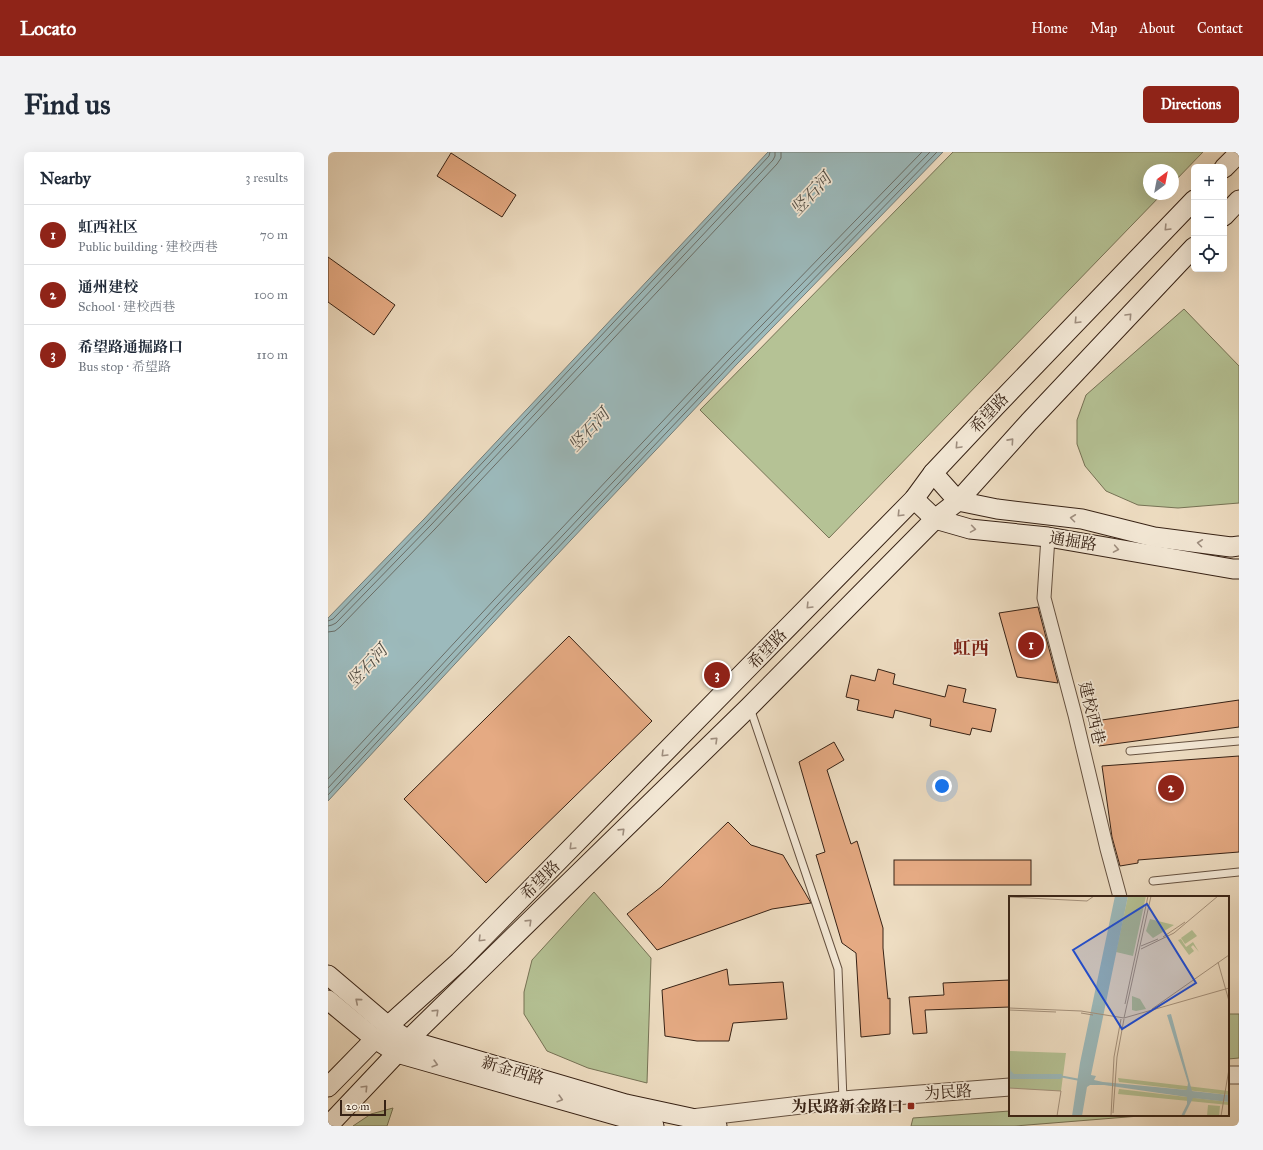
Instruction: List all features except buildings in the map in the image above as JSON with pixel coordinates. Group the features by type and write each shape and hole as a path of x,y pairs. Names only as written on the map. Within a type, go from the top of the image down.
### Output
{"main road":[{"path":"1227,165 1239,153"},
{"path":"1227,213 1239,200"},
{"name":"希望路","path":"328,1087 382,1033 459,962 914,499 933,473 995,406 1191,203"},
{"name":"希望路","path":"328,1126 403,1047 749,707 935,519 958,500 1034,416 1191,250"},
{"path":"933,473 958,500"},
{"name":"通掘路","path":"914,499 935,519 970,529 1048,537 1239,569"},
{"name":"通掘路","path":"958,500 997,509 1082,519 1154,537 1231,547 1239,546"},
{"name":"新金西路","path":"328,975 382,1033"},
{"name":"新金西路","path":"328,1000 403,1047 654,1126"},
{"name":"新金西路","path":"623,1115 691,1118 717,1126"}],"street":[{"name":"建校西巷","path":"1048,537 1044,598 1076,715 1107,849 1120,896"},
{"name":"为民路","path":"691,1118 843,1100 1009,1087"}],"lane":[{"path":"749,707 838,968 843,1100"},
{"path":"1130,751 1239,741"},
{"path":"1153,881 1239,872"}],"green space":[{"path":"953,152 1203,152 1179,177 1179,164 1143,164 1143,200 1156,200 829,538 700,410"},
{"path":"1184,309 1239,366 1239,503 1178,508 1138,505 1106,491 1085,466 1077,444 1077,420 1086,395"},
{"path":"594,892 651,958 647,1083 588,1068 547,1051 524,1014 524,992 532,960"},
{"path":"1229,1014 1239,1014 1239,1058 1229,1059"},
{"path":"393,1108 387,1126 353,1126 371,1114"},
{"path":"1009,1111 1009,1116 1140,1116 1015,1126 911,1126 913,1118"}],"water":[{"name":"竖石河","path":"768,152 943,152 737,364 505,610 328,801 328,618 424,519"}],"place":[{"name":"虹西社区","path":"1031,645"},
{"name":"希望路通掘路口","path":"717,675"},
{"name":"通州建校","path":"1171,788"},
{"name":"为民路新金路口","path":"911,1106"}],"district":[{"name":"虹西","path":"971,648"}]}
